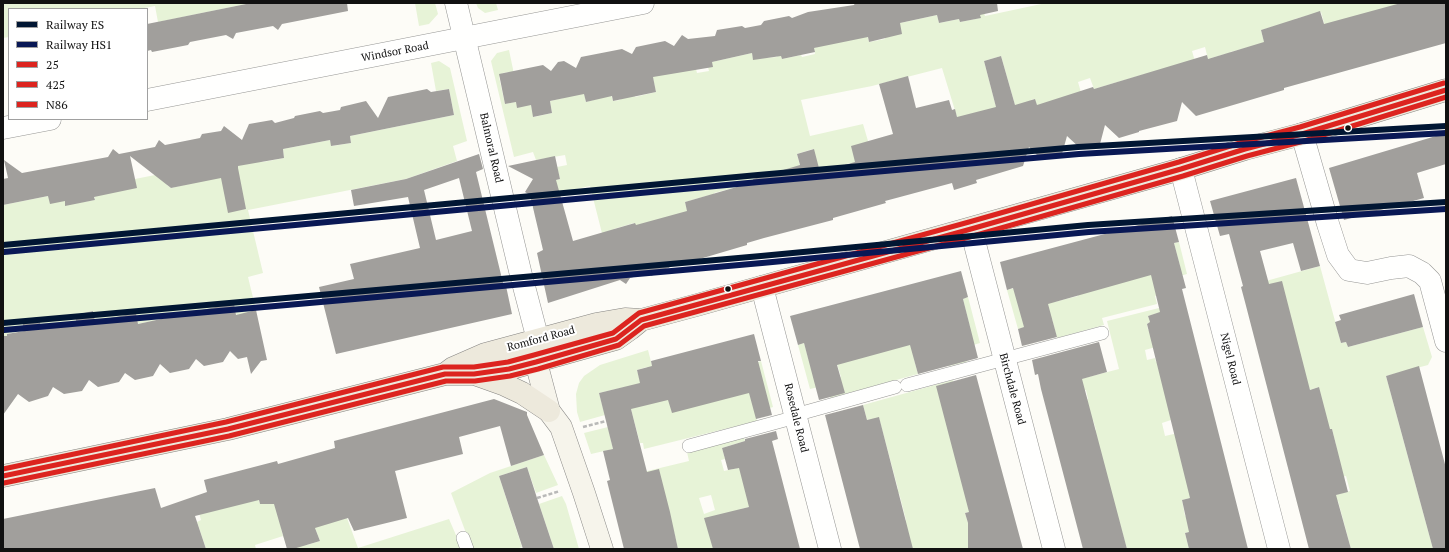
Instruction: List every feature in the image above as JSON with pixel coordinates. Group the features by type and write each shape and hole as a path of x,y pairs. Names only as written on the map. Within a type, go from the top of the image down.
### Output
{"main road":[{"name":"Romford Road","path":"445,374 453,368 485,354 596,324 625,319 641,320 762,287 1181,170 1245,149 1302,134 1446,90"},
{"name":"Romford Road","path":"3,476 228,429 445,374 474,374 509,369 616,339 641,320"},
{"path":"538,340 543,360 563,410 555,419"},
{"path":"474,374 516,390 555,419 584,493 602,549"}],"street":[{"name":"Balmoral Road","path":"456,3 538,340"},
{"name":"Windsor Road","path":"148,100 643,3"},
{"path":"3,128 45,120"},
{"path":"1302,134 1338,255 1349,270 1366,273 1409,266 1422,273 1430,281 1446,341"},
{"name":"Nigel Road","path":"1181,170 1279,549"},
{"name":"Birchdale Road","path":"971,229 1054,549"},
{"name":"Rosedale Road","path":"762,287 830,549"}],"lane":[{"path":"689,446 901,386 1102,333"}],"path":[{"path":"582,428 606,421"},
{"path":"538,498 564,490"}],"green space":[{"path":"3,3 251,3 158,22 155,6 144,8 8,8 8,37 3,38"},
{"path":"415,3 435,3 438,14 429,24 419,26"},
{"path":"476,3 496,3 498,10 485,13 478,8"},
{"path":"1046,3 1403,3 1330,45 1321,12 1295,19 1304,53 1275,26 1261,30 1270,63 1256,45 1230,52 1230,74 1225,54 1208,59 1205,47 1192,51 1201,82 1145,74 1094,89 1090,78 1078,82 1087,113 1037,105 1034,99 1031,100 1032,104 1017,112 1001,56 984,61 1004,137 957,117 942,68 872,86 801,100 810,136 863,124 868,141 860,182 850,163 825,171 826,192 813,149 797,154 803,178 762,211 745,185 714,193 722,223 710,195 685,202 693,231 640,239 634,223 614,229 618,246 606,249 590,186 558,193 555,180 560,179 557,167 567,165 565,155 536,160 533,152 514,157 491,61 497,53 509,50 514,74 509,72 503,73 499,77 505,104 516,102 531,105 534,117 552,113 550,101 563,98 562,92 583,88 586,102 611,95 613,101 620,100 632,84 635,97 656,92 652,74 695,65 697,73 709,71 708,67 712,62 752,53 753,59 777,57 779,48 782,59 801,55 802,57 815,54 814,48 866,30 869,42 885,39 882,27 900,23 937,15 939,23 959,19 960,22 980,18 978,6 982,5 985,16"},
{"path":"439,61 450,68 467,141 453,146 457,161 406,179 248,210 263,273 248,277 256,310 239,327 234,304 138,324 136,312 131,313 102,355 93,311 75,315 78,336 60,365 52,326 41,328 39,317 22,320 24,331 3,336 3,205 48,196 65,201 65,205 95,200 93,191 135,179 165,173 167,185 171,188 193,183 205,174 238,168 236,156 263,162 284,158 283,149 330,140 332,146 351,143 350,136 454,115 449,89 436,91 431,63"},
{"path":"1179,242 1187,274 1169,279 1173,291 1155,296 1157,304 1102,318 1104,325 1057,338 1052,319 1018,329 1007,290 1047,279 1054,302 1078,296 1072,272 1180,266 1174,243"},
{"path":"1320,266 1341,343 1346,342 1348,347 1423,327 1432,357 1428,365 1386,376 1433,549 1351,549 1338,501 1323,504 1322,498 1350,491 1346,476 1339,478 1336,445 1332,429 1320,432 1319,387 1310,390 1266,281"},
{"path":"968,297 980,343 963,348 967,362 949,366 946,351 914,359 918,374 830,398 827,385 810,389 798,345 804,343 812,371 841,377 837,364 970,328 963,299"},
{"path":"1159,308 1162,312 1148,316 1150,322 1147,324 1148,330 1152,330 1170,343 1145,350 1147,360 1155,358 1156,362 1161,361 1171,420 1162,423 1165,436 1178,433 1178,448 1180,455 1210,493 1182,500 1185,516 1217,525 1185,533 1189,549 1127,549 1093,430 1096,430 1093,420 1090,421 1084,401 1088,399 1086,390 1082,391 1065,383 1119,369 1107,321"},
{"path":"648,350 661,401 761,361 773,407 755,413 757,421 644,449 643,443 640,443 625,387 599,393 605,415 580,422 577,412 576,394 579,383 584,376 600,365","holes":["647,367 641,384 637,370"]},
{"path":"953,380 986,507 965,513 968,523 972,522 979,549 901,549 881,527 906,520 899,493 873,500 898,489 879,418 867,420 863,405"},
{"path":"608,427 613,449 591,454 584,433"},
{"path":"744,437 745,441 722,448 725,459 721,460 724,471 751,465 761,504 741,509 746,549 678,549 674,532 635,474 689,461 687,452","holes":["711,495 715,510 704,514 699,498"]},
{"path":"544,455 558,485 536,493 527,467 499,476 522,547 516,549 472,549 451,493 490,473"},
{"path":"256,492 260,504 295,495 347,518 358,548 449,519 462,549 288,549 283,536 255,545 256,549 206,549 197,522 201,520 197,506","holes":["302,522 315,528 320,541 307,545 302,531 283,536 281,528"]},
{"path":"562,496 566,504 579,549 554,549 539,504"}],"building":[{"path":"251,3 347,3 348,11 282,24 278,30 273,26 236,33 233,39 226,35 190,42 188,45 152,52 151,50 148,51 148,24"},
{"path":"855,3 997,3 998,11 980,15 981,18 960,22 959,19 939,23 937,15 900,23 902,34 869,42 868,37 814,48 815,52 782,59 781,56 753,60 752,53 712,62 713,67 653,77 656,92 613,101 612,96 586,102 584,94 550,101 552,113 533,117 531,105 517,108 516,102 505,104 499,74 543,65 551,71 558,62 564,61 576,68 581,57 622,49 632,54 636,47 665,41 674,46 682,35 688,39 715,36 717,30 761,25 764,21 789,16 792,18 808,12 854,5"},
{"path":"1401,3 1446,3 1446,43 1284,88 1284,90 1196,116 1182,102 1177,121 1119,138 1105,125 1100,144 1081,149 1067,136 1062,154 1042,160 1029,147 1023,166 976,180 977,183 954,190 952,183 885,201 886,203 833,218 833,220 764,238 747,243 747,245 686,263 684,262 671,265 669,268 655,272 652,276 646,273 630,278 626,284 620,280 548,303 537,253 543,250 530,195 525,192 533,179 508,166 555,156 560,179 556,180 573,241 635,223 636,225 687,211 685,202 754,182 753,179 800,165 797,154 814,149 820,172 855,162 851,146 893,134 879,84 908,76 916,108 949,100 952,110 955,109 957,117 996,107 984,61 1001,56 1015,105 1035,99 1037,105 1093,87 1094,89 1207,55 1208,59 1264,42 1261,30 1320,11 1324,24"},
{"path":"427,89 431,92 449,89 454,115 350,136 351,143 331,146 330,140 283,149 284,158 238,166 246,209 228,213 221,178 171,188 130,156 137,188 94,197 95,200 65,206 65,201 50,204 48,196 3,205 3,179 8,178 4,160 22,173 108,157 113,149 119,154 155,147 159,140 165,145 200,138 202,134 221,131 224,126 242,140 249,124 272,120 275,123 294,118 295,116 320,111 323,113 340,110 341,107 366,101 378,118 388,97"},
{"path":"1446,133 1446,164 1417,173 1424,198 1344,220 1329,168"},
{"path":"479,154 483,169 476,172 512,314 336,354 319,287 354,279 350,264 420,248 408,197 354,206 351,190 406,179","holes":["459,178 472,231 436,240 424,190"]},
{"path":"1296,178 1320,266 1301,271 1293,243 1260,251 1269,284 1282,281 1310,390 1319,387 1330,429 1332,429 1348,492 1336,495 1351,549 1309,549 1241,287 1243,286 1229,234 1220,236 1210,201"},
{"path":"1172,216 1179,242 1174,243 1186,288 1182,289 1248,549 1189,549 1185,533 1189,532 1182,500 1190,498 1147,324 1150,322 1148,316 1160,312 1151,275 1048,304 1057,337 1022,346 1018,329 1024,327 1013,288 1007,290 1000,262"},
{"path":"961,271 968,297 963,299 978,358 918,374 910,345 837,365 845,393 819,400 804,343 798,345 790,316"},
{"path":"1414,294 1423,327 1348,347 1346,342 1341,343 1335,322 1341,320 1339,315"},
{"path":"234,303 236,315 256,310 267,360 261,361 251,374 247,357 238,359 230,351 223,362 204,366 196,359 189,369 170,373 160,364 153,376 135,380 125,373 119,382 98,387 89,380 82,391 64,394 53,387 48,396 29,402 18,394 3,415 3,336 24,331 22,320 39,317 41,328 76,321 75,315 93,311 95,321 136,313 138,324"},
{"path":"754,334 761,361 758,361 772,415 756,419 749,393 672,413 668,400 631,409 647,472 659,469 678,549 624,549 607,481 610,480 603,451 613,449 599,393 640,383 637,370 652,366 651,361"},
{"path":"1099,342 1107,372 1082,379 1127,549 1083,549 1038,374 1035,375 1032,360"},
{"path":"1419,366 1446,468 1446,549 1433,549 1386,376"},
{"path":"976,375 1023,549 968,549 968,523 965,513 969,512 936,386"},
{"path":"494,399 527,412 544,455 511,466 500,426 459,437 463,454 395,471 407,518 354,531 348,518 315,528 320,541 293,549 287,549 274,504 260,504 259,500 195,516 206,549 3,549 3,519 155,488 161,508 207,492 204,480 277,461 278,464 335,448 334,441"},
{"path":"863,405 867,420 879,417 913,549 860,549 825,415"},
{"path":"776,431 778,439 772,441 800,549 713,549 704,518 749,507 739,468 728,470 722,448 745,441 745,439"},
{"path":"527,467 554,549 523,549 499,476"}],"rail line":[{"name":"ES","path":"3,245 1078,147 1446,126"},
{"name":"HS1","path":"4,252 1079,154 1446,133"},
{"name":"ES","path":"3,323 761,256 1088,225 1446,202"},
{"name":"HS1","path":"4,330 762,263 1089,232 1446,209"}],"transit line":[{"name":"N86","path":"3,469 226,422 443,367 474,367 508,362 613,333 639,313 969,222 1179,162 1243,142 1300,127 1444,83"},
{"name":"25","path":"3,476 228,429 445,374 474,374 509,369 536,362 616,339 641,320 971,229 1181,169 1245,149 1302,134 1446,90"},
{"name":"425","path":"4,483 229,436 446,381 475,381 510,376 538,369 619,345 644,326 973,236 1183,176 1247,156 1304,141 1446,97"}]}
